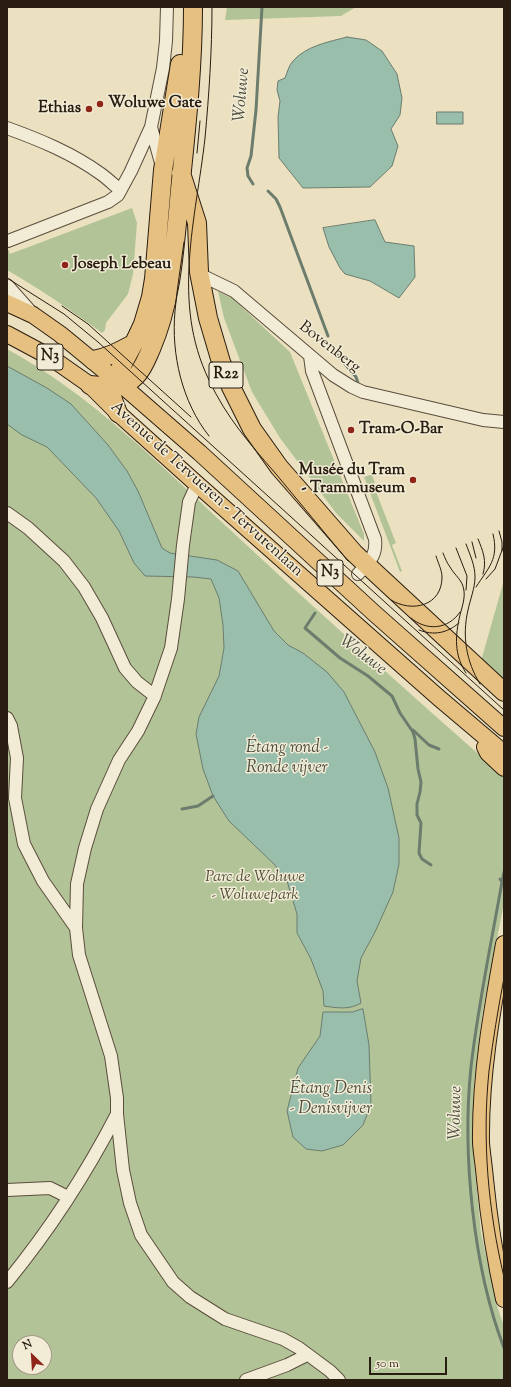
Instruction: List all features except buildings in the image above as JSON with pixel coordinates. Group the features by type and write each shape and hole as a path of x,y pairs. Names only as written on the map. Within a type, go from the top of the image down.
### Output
{"highway":[{"path":"118,413 113,400 116,383 143,324 151,297 163,170 179,76 183,7"},
{"name":"R22","path":"116,383 133,379 140,371 163,317 177,225 192,67 193,7"},
{"name":"R22","path":"181,173 197,223 200,272 208,318 221,362 239,404 252,428 279,467 349,548 363,569"},
{"path":"92,360 116,354 133,344"},
{"path":"90,384 116,383"},
{"path":"363,569 504,692"}],"main road":[{"name":"Avenue de Tervueren - Tervurenlaan","path":"7,303 33,315 92,360 116,383 200,453 504,728"},
{"name":"Avenue de Tervueren - Tervurenlaan","path":"7,334 50,357 90,384 118,413 417,679 504,753"},
{"path":"473,727 488,753 504,768"},
{"path":"504,944 487,1048 482,1101 481,1137 489,1221 494,1254 504,1299"}],"street":[{"path":"8,241 108,202 118,195 131,171 151,127 163,68 166,41 167,7"},
{"path":"151,127 163,170"},
{"path":"7,128 71,155 102,174 120,190"},
{"name":"Bovenberg","path":"200,272 205,277 234,291 333,375 352,387 363,392 483,420 504,422"},
{"name":"Avenue de Tervueren - Tervurenlaan","path":"7,285 33,315"},
{"path":"310,356 312,371 375,539 376,548 373,557 363,569"},
{"path":"194,491 189,502 171,648 155,696 138,731 119,760 97,809 85,848 77,884 76,928 79,954 112,1062 117,1098 117,1114 123,1170 130,1203 141,1235 173,1282 190,1297 225,1319 283,1339 300,1348 307,1355 330,1371 339,1380"},
{"path":"7,513 28,528 64,561 84,588 102,618 125,668 137,682 155,696"},
{"path":"7,718 17,758 15,798 24,844 43,881 76,928"},
{"path":"7,1282 68,1197 117,1114"},
{"path":"7,1190 50,1188 68,1197"},
{"path":"246,1380 287,1365 307,1355"}],"green space":[{"path":"227,7 356,7 341,16 225,20"},
{"path":"132,208 137,223 133,274 128,294 106,323 105,330 102,333 55,300 7,270 7,246 10,254"},
{"path":"218,291 232,298 290,352 364,534 364,541 336,513 280,438 252,392 224,318"},
{"name":"Parc de Woluwe - Woluwepark","path":"7,349 67,387 122,430 328,620 501,774 504,779 504,903 482,1015 474,1083 472,1137 481,1233 498,1309 504,1326 504,1380 7,1380"},
{"path":"372,475 375,483 373,484 396,543 392,545 402,571 400,572 364,477"},
{"path":"504,580 504,681 481,661"}],"water":[{"path":"347,37 366,40 382,51 397,74 402,98 400,115 391,129 398,146 392,166 370,187 303,188 279,158 278,117 280,101 277,90 278,81 285,78 289,67 298,56 304,52 318,45"},
{"path":"437,112 463,112 463,124 437,124"},
{"path":"375,220 385,242 414,246 415,277 399,298 370,281 345,274 340,268 329,247 323,228"},
{"name":"Étang rond - Ronde vijver","path":"7,366 47,388 71,404 108,445 127,471 138,491 162,548 170,553 217,560 238,571 274,631 288,645 303,653 327,672 344,692 375,752 388,788 399,838 399,864 393,892 375,932 361,958 357,981 361,1003 348,1008 324,1006 323,991 311,959 297,933 297,914 287,881 274,864 229,821 213,796 203,769 196,734 199,717 219,676 224,648 223,625 219,598 211,579 145,576 134,563 119,531 96,498 47,447 22,435 7,424"},
{"name":"Étang Denis - Denisvijver","path":"363,1009 369,1045 371,1105 363,1125 343,1145 322,1151 306,1149 293,1137 287,1111 298,1068 320,1036 323,1012 352,1012"}],"waterway":[{"name":"Woluwe","path":"253,184 248,176 247,168 251,156 256,110 262,7"},
{"name":"Woluwe","path":"268,191 276,199 280,207 328,336"},
{"name":"Woluwe","path":"334,351 356,377 358,383"},
{"name":"Woluwe","path":"315,613 305,628 340,658 368,676 392,696 400,713 413,732 421,782 417,804 417,815 421,823 419,853 422,859 431,865"},
{"name":"Woluwe","path":"413,730 429,745 439,749"},
{"path":"182,809 198,806 213,796"},
{"name":"Woluwe","path":"502,882 504,872"},
{"name":"Woluwe","path":"500,879 502,882 481,998 471,1067 468,1136 472,1209 484,1282 493,1316 504,1348"}],"tram line":[{"path":"212,7 211,56 205,138 189,260 191,321 198,351 209,380 231,418 248,441 348,561"},
{"path":"197,153 200,121"},
{"path":"184,242 174,327 177,360 185,393 200,423 209,436"},
{"path":"7,278 64,314 98,342 504,710"},
{"path":"62,306 88,324 191,417"},
{"path":"499,531 502,542 502,551"},
{"path":"476,587 489,568 494,556 495,543 493,534"},
{"path":"478,539 483,552 483,574"},
{"path":"472,542 476,558"},
{"path":"466,544 473,564 475,577 466,620 465,639 468,657 480,684"},
{"path":"486,579 495,569 504,545"},
{"path":"456,548 467,576 466,590"},
{"path":"443,553 448,564 460,581 464,591 457,630 457,645 459,659 466,673"},
{"path":"391,600 399,604 416,606 424,604 437,595 441,587 442,577 441,569 436,556"},
{"path":"411,618 423,625 437,627 449,622 460,612"},
{"path":"419,630 435,633 450,629 459,623"},
{"path":"504,978 489,1071 486,1123 486,1149 490,1201 498,1252 504,1277"}],"place":[{"name":"Woluwe Gate","path":"100,104"},
{"name":"Ethias","path":"89,109"},
{"name":"Joseph Lebeau","path":"65,265"},
{"name":"Tram-O-Bar","path":"351,430"},
{"name":"Musée du Tram - Trammuseum","path":"413,480"}]}
